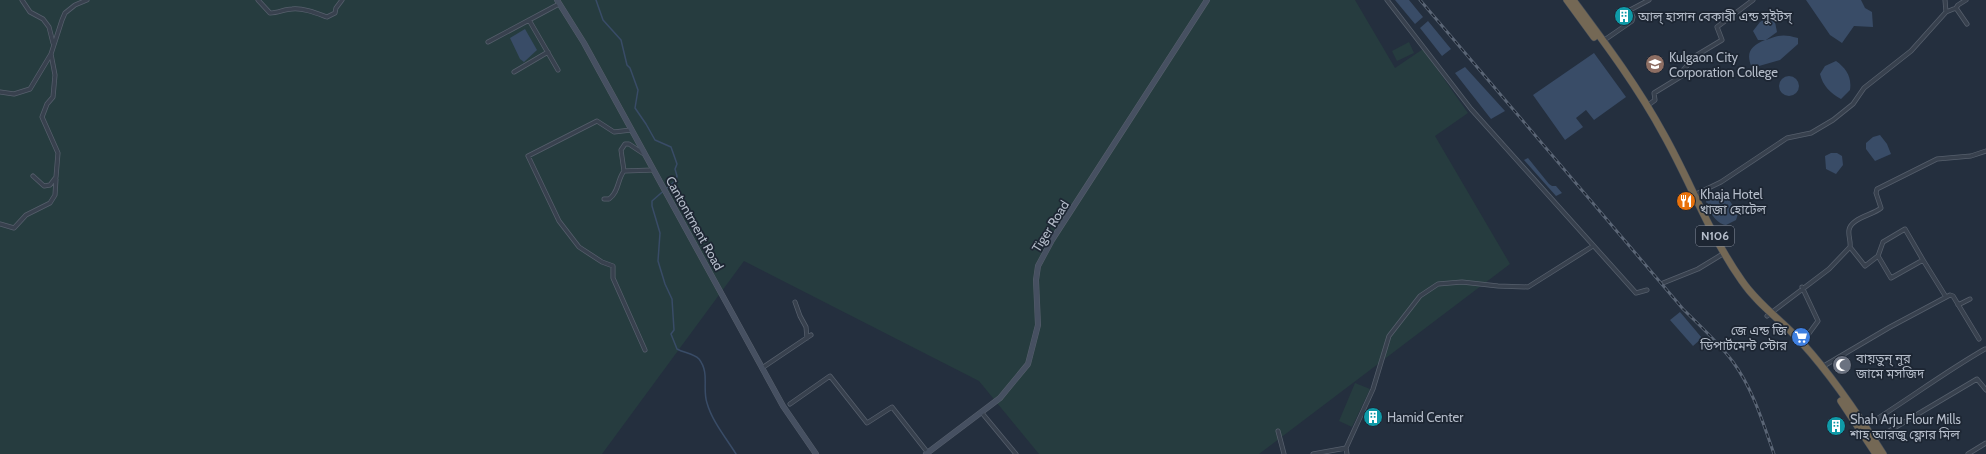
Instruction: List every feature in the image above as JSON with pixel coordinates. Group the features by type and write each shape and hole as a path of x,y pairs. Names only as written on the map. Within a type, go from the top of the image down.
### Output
{"highway":[{"name":"N106","path":"1567,0 1623,77 1662,137 1721,255 1744,292 1801,344 1821,367 1862,428 1876,454"},
{"name":"N106","path":"1573,0 1647,106 1677,158 1694,195 1733,268 1768,314"},
{"name":"N106","path":"1862,428 1874,440 1883,454"}],"street":[{"path":"22,0 30,12 43,18 49,27 53,44"},
{"path":"0,92 14,94 30,89 51,54 53,44 65,13 75,5 87,0"},
{"path":"258,0 270,13 278,13 292,9 305,10 327,17 335,13 336,8 342,0"},
{"name":"Tiger Road","path":"927,453 1000,398 1028,364 1038,325 1036,280 1038,266 1052,240 1208,0"},
{"path":"1387,0 1471,109 1593,246 1636,293 1647,290"},
{"path":"1603,42 1632,21 1633,17 1630,10 1650,0"},
{"path":"1647,106 1655,100 1654,93 1685,74 1683,70 1697,55 1722,40 1717,28 1753,0"},
{"path":"1945,0 1946,12"},
{"path":"1694,195 1721,182 1787,138 1811,133 1833,120 1853,104 1864,88 1911,51 1946,12 1956,8 1966,0"},
{"path":"488,42 529,20 558,2"},
{"name":"Cantontment Road","path":"558,2 584,43 783,406 816,454"},
{"path":"1956,8 1967,24"},
{"path":"529,20 558,70"},
{"path":"514,72 548,52"},
{"path":"0,224 14,228 26,215 50,203 55,195 58,153 42,117 47,104 53,97 55,75 51,54"},
{"path":"631,130 614,132 597,121 528,156 559,221 579,247 602,262 613,266 613,278 645,350"},
{"path":"604,199 609,199 616,194 619,177 624,171 621,150 625,144 629,144 644,154"},
{"path":"1946,297 1905,229 1883,242 1878,256 1865,266 1850,247 1849,232 1851,226 1863,217 1881,208 1876,192 1877,189 1937,159 1971,156 1986,151"},
{"path":"624,171 653,170"},
{"path":"33,176 44,186 50,185 56,178"},
{"path":"1347,454 1346,448 1373,390 1389,336 1420,296 1438,284 1462,282 1498,286 1528,287 1593,246"},
{"path":"1768,314 1802,287 1829,269 1850,247"},
{"path":"1663,283 1698,269 1721,255"},
{"path":"1878,256 1891,278 1923,260"},
{"path":"1801,344 1818,321 1802,287"},
{"path":"1821,367 1890,327 1952,295 1979,339"},
{"path":"1958,305 1970,299"},
{"path":"795,302 806,327 807,338"},
{"path":"762,368 811,335"},
{"path":"1862,428 1904,403 1949,370 1986,350"},
{"path":"790,404 830,376 867,424 892,407 927,453"},
{"path":"1874,440 1977,379 1986,390"},
{"path":"982,412 1016,454"},
{"path":"1278,431 1284,454"},
{"path":"1968,454 1986,443"},
{"path":"1313,454 1346,448"}],"green space":[{"path":"0,0 1355,0 1395,68 1423,49 1468,113 1435,136 1510,264 1259,454 1039,454 979,381 744,261 602,454 0,454"},
{"path":"1409,42 1414,53 1397,61 1392,51"},
{"path":"1355,383 1370,389 1352,427 1339,421"}],"water":[{"path":"1395,0 1409,0 1423,17 1415,24"},
{"path":"1806,0 1861,0 1865,8 1872,12 1873,27 1854,26 1842,43 1830,35"},
{"path":"1771,15 1774,17 1777,32 1766,40 1778,36 1788,36 1798,38 1798,44 1780,60 1752,68 1749,54 1753,47 1765,40 1758,40 1753,31 1760,22"},
{"path":"1428,21 1451,49 1442,56 1420,28"},
{"path":"525,29 537,50 524,62 520,59 510,38"},
{"path":"1594,53 1626,97 1594,120 1586,110 1576,118 1583,127 1565,140 1533,95"},
{"path":"1836,61 1848,73 1850,81 1850,90 1841,99 1828,89 1820,74 1825,66"},
{"path":"1465,67 1505,111 1491,119 1455,73"},
{"path":"1785,76 1793,76 1799,82 1799,90 1793,96 1785,96 1779,90 1779,82"},
{"path":"1880,135 1887,144 1891,154 1875,161 1866,149 1866,143 1873,137"},
{"path":"1831,153 1837,153 1842,156 1843,165 1836,174 1826,169 1825,156"},
{"path":"1528,158 1549,184 1556,186 1562,193 1556,196 1524,160"},
{"path":"1723,190 1738,214 1736,220 1726,225 1719,222 1713,216 1706,201 1708,197"},
{"path":"1680,312 1702,338 1693,346 1670,320"}],"waterway":[{"path":"596,0 603,20 621,40 627,65 630,68 638,90 635,108 655,140 671,147 677,164 675,169 677,176 676,180 652,201 652,206 660,233 658,261 665,284 672,299 674,330 671,334 677,349 697,357 702,364 705,375 705,392 709,410 736,454"}],"railway":[{"path":"1420,0 1683,309 1728,355 1740,372 1752,395 1774,454"}],"place":[{"name":"আল্ হাসান বেকারী এন্ড সুইটস্","path":"1624,16"},
{"name":"Kulgaon City Corporation College","path":"1655,64"},
{"name":"Khaja Hotel খাজা হোটেল","path":"1686,201"},
{"name":"জে এন্ড জি ডিপার্টমেন্ট স্টোর","path":"1801,337"},
{"name":"বায়তুন্ নুর জামে মসজিদ","path":"1842,365"},
{"name":"Hamid Center","path":"1373,417"},
{"name":"Shah Arju Flour Mills শাহ আরজু ফ্লোর মিল","path":"1836,426"}]}
